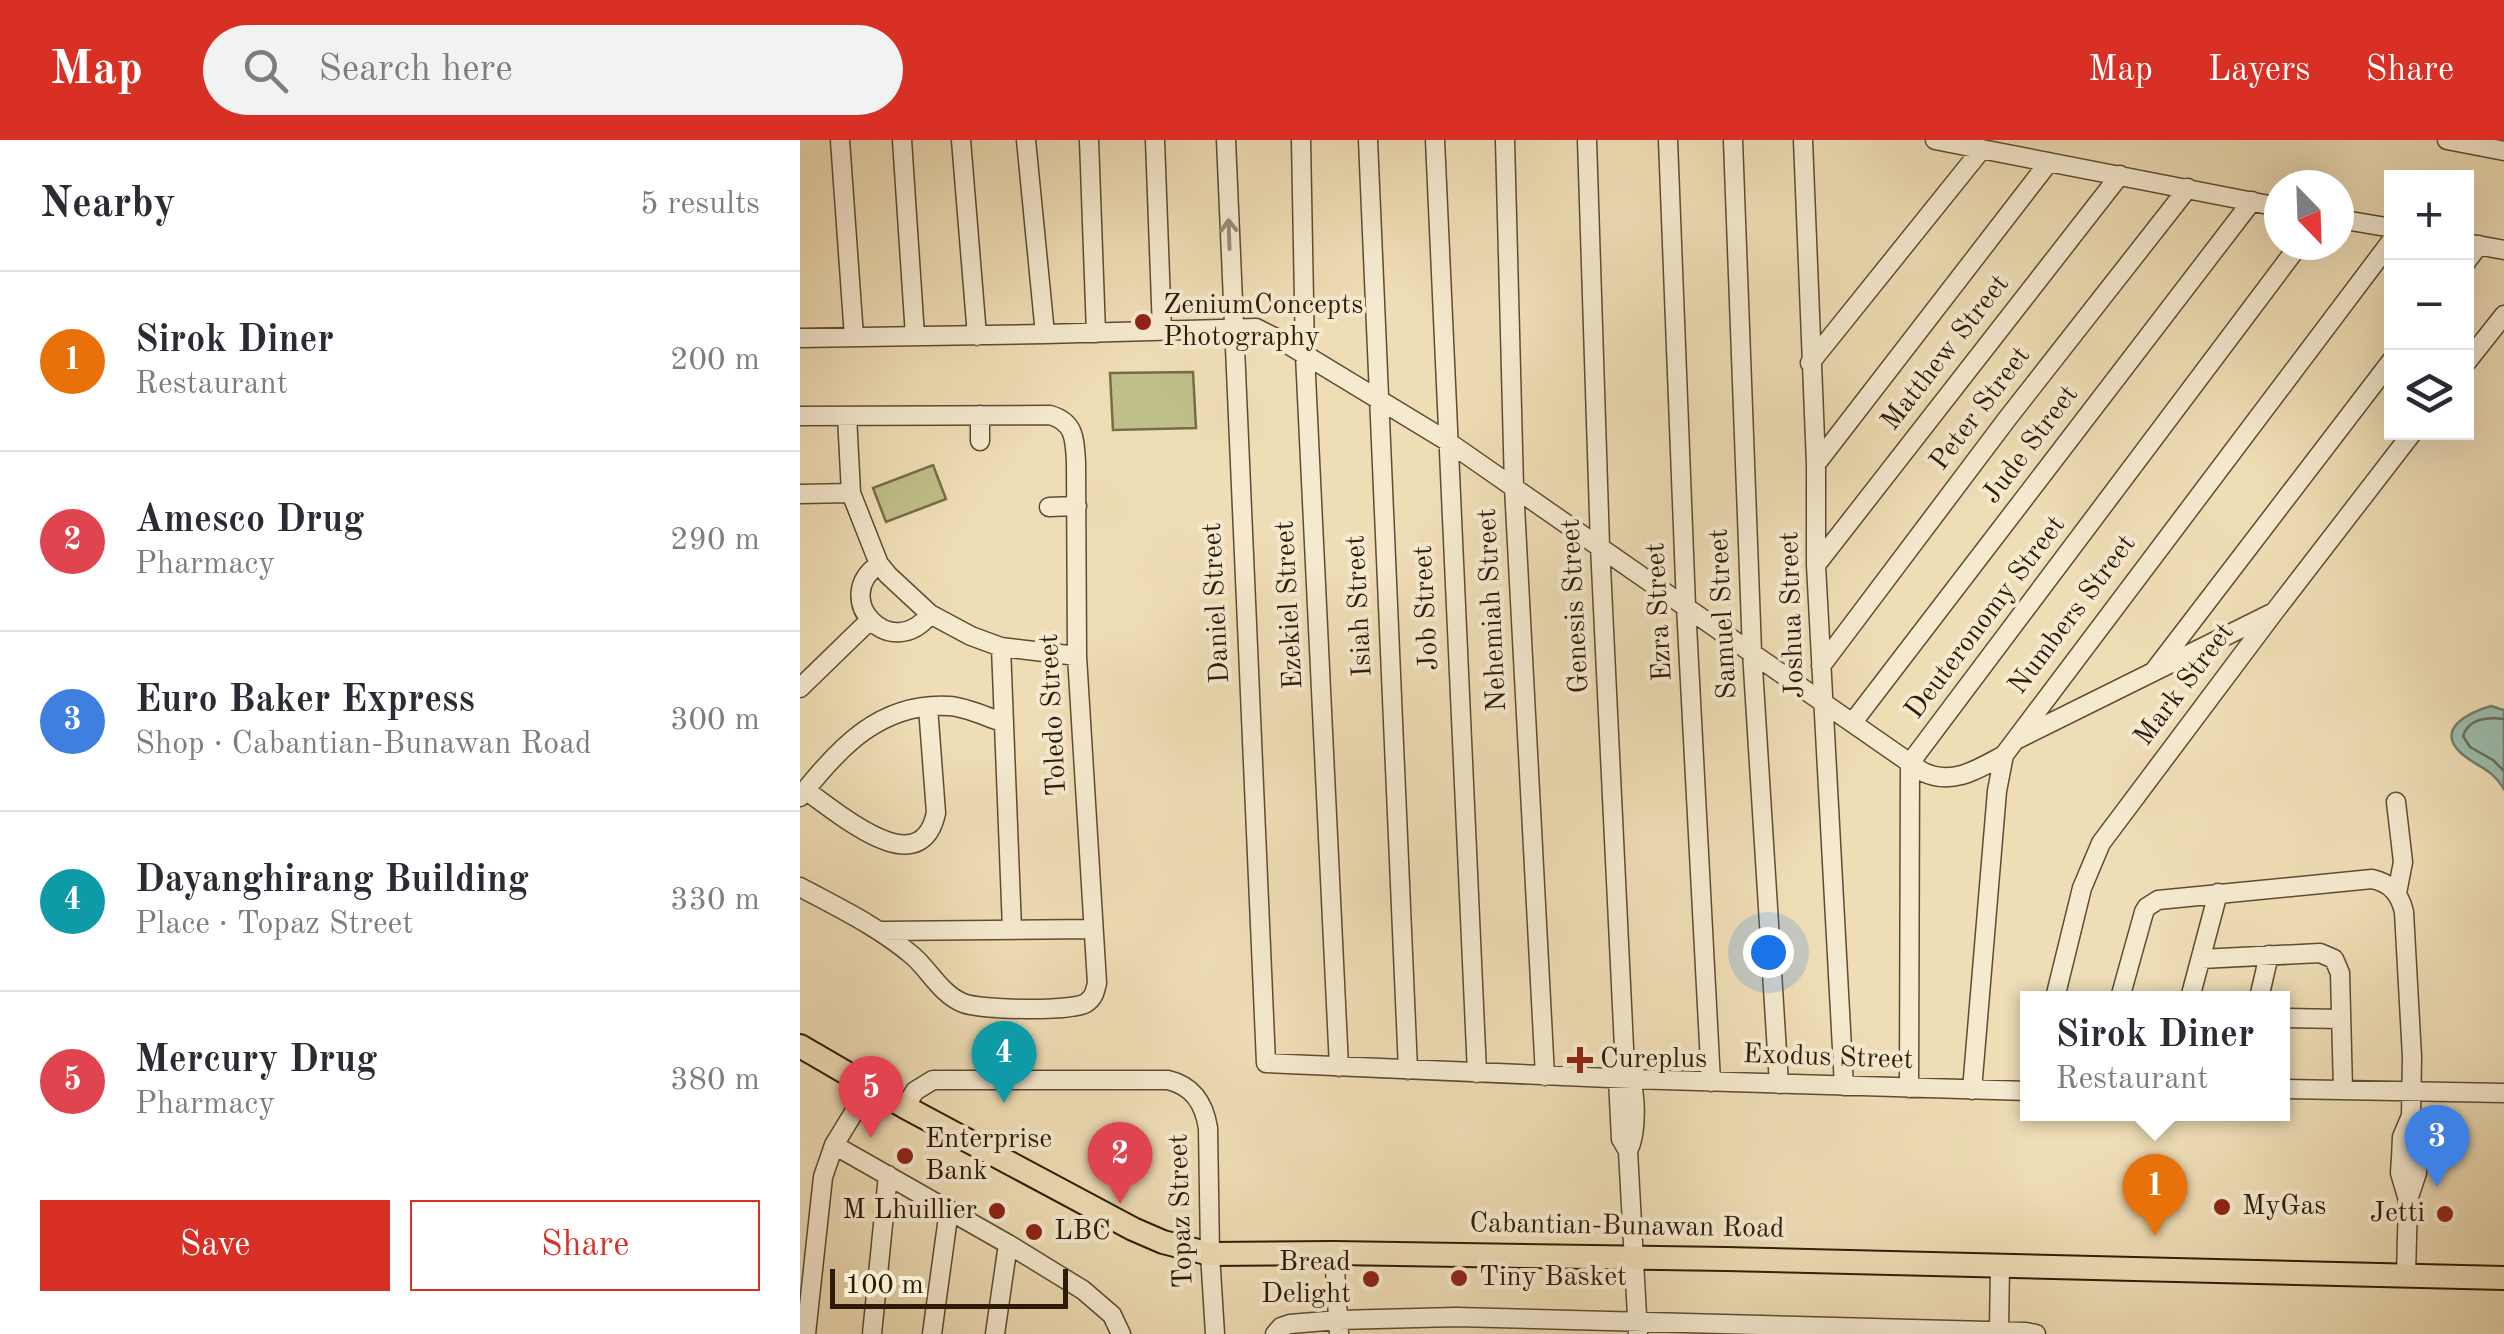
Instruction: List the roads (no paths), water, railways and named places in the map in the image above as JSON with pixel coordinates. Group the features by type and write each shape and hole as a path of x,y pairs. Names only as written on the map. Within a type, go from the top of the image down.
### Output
{"main road":[{"name":"Cabantian-Bunawan Road","path":"801,1048 1133,1229 1163,1242 1210,1254 1633,1257 2504,1278"}],"street":[{"path":"840,140 854,337"},
{"path":"902,140 915,336"},
{"path":"961,140 977,336"},
{"path":"1026,140 1045,334"},
{"path":"1089,140 1096,333"},
{"path":"1155,140 1162,330"},
{"name":"Daniel Street","path":"1226,140 1266,1063"},
{"name":"Ezekiel Street","path":"1301,140 1306,355 1339,1067"},
{"name":"Isiah Street","path":"1368,140 1408,1070"},
{"name":"Job Street","path":"1435,140 1476,1072"},
{"name":"Nehemiah Street","path":"1505,140 1514,487 1546,1076"},
{"name":"Genesis Street","path":"1587,140 1600,546 1625,1076 1620,1139 1628,1152 1637,1327"},
{"name":"Ezra Street","path":"1668,140 1710,1082"},
{"name":"Samuel Street","path":"1733,140 1752,652 1779,1084"},
{"name":"Joshua Street","path":"1802,140 1816,464 1816,566 1844,1086"},
{"path":"1935,140 2264,204"},
{"path":"2446,140 2504,151"},
{"path":"1810,363 1982,149"},
{"path":"1816,464 2050,162"},
{"name":"Matthew Street","path":"1816,566 2120,175"},
{"name":"Peter Street","path":"1822,666 2006,420 2188,188"},
{"name":"Jude Street","path":"1853,722 2252,201"},
{"path":"2354,222 2384,227"},
{"path":"2474,244 2504,250"},
{"name":"Numbers Street","path":"1972,1090 1997,791 2008,748 2384,251"},
{"name":"Deuteronomy Street","path":"1909,1088 1910,763 2288,260"},
{"path":"2474,353 2504,314"},
{"path":"800,338 1256,328 1447,441 1933,776 1946,778 1973,772 2008,748 2275,611"},
{"path":"2154,671 2384,370"},
{"path":"800,416 980,415 980,441"},
{"name":"Toledo Street","path":"881,931 917,959 952,997 967,1005 1070,1008 1089,1002 1095,994 1078,656 1074,432 1062,418 1050,415 980,415"},
{"path":"847,416 851,493 879,564 900,588 930,614 971,636 1000,647 1078,656"},
{"name":"Mark Street","path":"2057,991 2082,888 2101,844 2407,440"},
{"path":"800,494 851,493"},
{"path":"1049,506 1077,506"},
{"path":"879,564 868,573 862,586 861,600 870,620 884,630 901,632 918,626 930,614"},
{"path":"800,688 870,620"},
{"path":"1000,647 1012,929"},
{"path":"928,707 936,813 932,830 925,838 902,846 881,841 803,794 859,733 891,715 928,707 952,706 1002,722"},
{"path":"2396,802 2403,862 2397,893"},
{"path":"2122,991 2148,907 2166,897 2372,880 2382,881 2397,893 2402,902 2411,1013 2410,1116 2418,1137 2417,1173 2408,1200 2406,1275"},
{"path":"800,887 881,931 1092,929"},
{"path":"2192,991 2218,893"},
{"path":"2201,959 2320,952 2334,959 2340,973 2343,1090"},
{"path":"2261,991 2270,955"},
{"path":"2290,1018 2341,1019"},
{"name":"Exodus Street","path":"1266,1063 2020,1091"},
{"name":"Topaz Street","path":"905,1107 915,1091 933,1080 1168,1080 1187,1087 1200,1102 1208,1128 1214,1334"},
{"path":"806,1334 827,1162 870,1086"},
{"path":"2290,1089 2504,1094"},
{"path":"834,1145 1096,1298 1112,1315 1121,1334"},
{"path":"872,1334 888,1175"},
{"path":"932,1334 949,1210"},
{"path":"995,1334 1008,1244"},
{"path":"1334,1252 1338,1327"},
{"path":"1993,1332 2000,1264"},
{"path":"1274,1334 1290,1324 2036,1334"}],"water":[{"path":"2491,706 2504,710 2504,789 2489,772 2461,753 2451,736 2458,722"}],"place":[{"name":"ZeniumConcepts Photography","path":"1143,322"},
{"name":"Cureplus","path":"1580,1060"},
{"name":"Dayanghirang Building","path":"1004,1103"},
{"name":"Mercury Drug","path":"871,1138"},
{"name":"Enterprise Bank","path":"905,1156"},
{"name":"Euro Baker Express","path":"2437,1187"},
{"name":"Amesco Drug","path":"1120,1204"},
{"name":"MyGas","path":"2222,1207"},
{"name":"M Lhuillier","path":"997,1211"},
{"name":"Jetti","path":"2445,1214"},
{"name":"LBC","path":"1034,1232"},
{"name":"Sirok Diner","path":"2155,1236"},
{"name":"Tiny Basket","path":"1459,1278"},
{"name":"Bread Delight","path":"1371,1279"}]}
